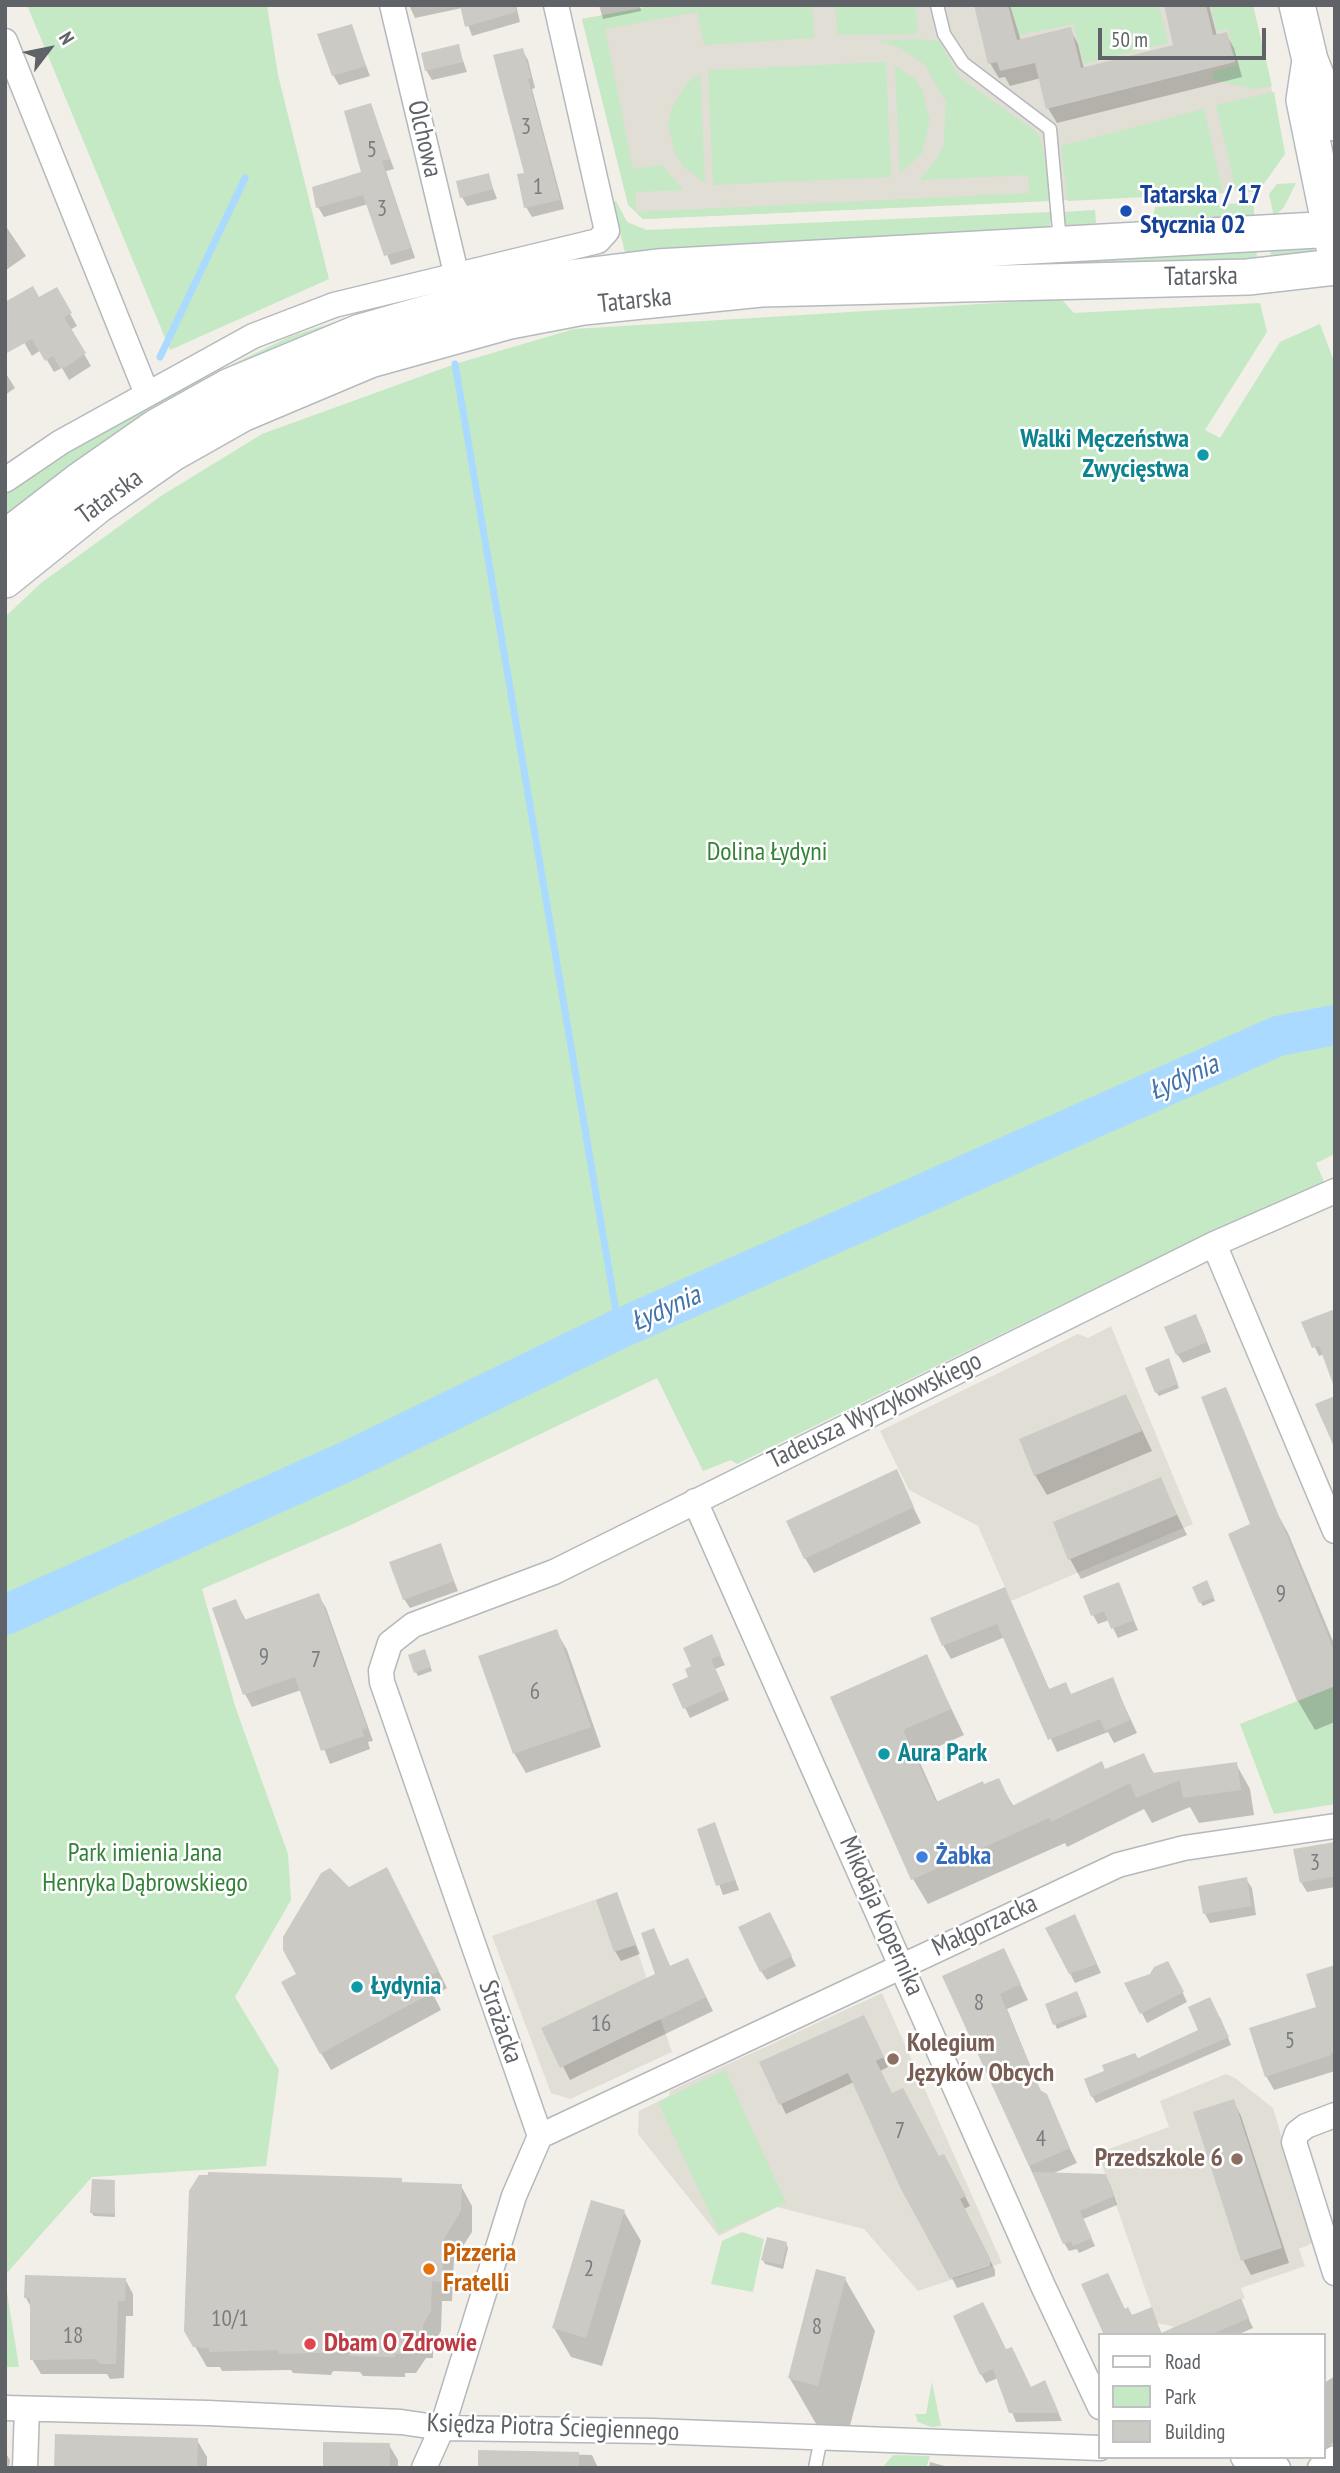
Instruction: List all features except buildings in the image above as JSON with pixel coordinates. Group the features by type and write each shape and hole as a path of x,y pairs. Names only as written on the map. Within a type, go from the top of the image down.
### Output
{"main road":[{"path":"1297,5 1310,60 1335,122"},
{"path":"1310,60 1304,100 1333,237"},
{"name":"Tatarska","path":"5,538 156,427 228,387 347,337 432,309 560,279 657,267 1061,246 1333,237"},
{"name":"Tatarska","path":"5,580 97,506 173,453 242,414 370,360 509,321 596,305 761,289 1248,277 1335,267"}],"street":[{"name":"Olchowa","path":"392,5 456,273"},
{"path":"5,480 61,442 253,336 334,305 456,273 586,247 598,241 607,231 556,5"},
{"path":"5,41 147,394"},
{"name":"Tadeusza Wyrzykowskiego","path":"413,1625 554,1572 1214,1244 1335,1191"},
{"path":"1214,1244 1335,1531"},
{"name":"Mikołaja Kopernika","path":"695,1501 903,1964 1043,2286 1098,2403"},
{"name":"Strażacka","path":"413,1625 390,1643 381,1671 382,1682 540,2136"},
{"name":"Małgorzacka","path":"540,2136 1118,1865 1184,1848 1335,1826"},
{"path":"1335,2115 1306,2126 1297,2133 1294,2142 1335,2273"},
{"path":"425,2468 442,2428 514,2196 540,2136"},
{"path":"16,2409 25,2468"},
{"name":"Księdza Piotra Ściegiennego","path":"16,2409 236,2414 401,2422 442,2428 1098,2448"},
{"path":"1320,2468 1335,2458"},
{"path":"1258,2459 1278,2468"}],"lane":[{"path":"937,5 944,34 963,63 1050,130 1061,246"},
{"path":"815,2468 821,2438"}],"shaded area":[{"path":"658,5 1253,5 1281,132 1223,193 643,219 628,205 582,19"},
{"path":"1111,1326 1193,1524 1011,1601 978,1526 909,1490 880,1431 1078,1334 1088,1338"},
{"path":"617,1892 672,2052 570,2099 551,2093 492,1936"},
{"path":"882,1993 1002,2263 918,2291 864,2229 777,2207 719,2236 638,2134 639,2111 669,2096 670,2091"},
{"path":"1226,2074 1273,2108 1290,2165 1288,2167 1313,2243 1299,2249 1305,2266 1241,2288 1245,2299 1240,2298 1175,2327 1157,2323 1098,2153 1169,2127 1160,2101"}],"green space":[{"path":"27,5 267,5 278,75 329,279 170,350"},
{"path":"657,5 812,5 814,38 704,45 697,12 605,29 633,169 662,165 683,190 636,192 636,212 628,204 582,19"},
{"path":"835,5 916,5 917,34 837,35"},
{"path":"1010,5 1159,5 1168,43 1084,64 1073,24 1019,35"},
{"path":"1211,5 1253,5 1272,86 1254,89 1214,80 1212,72 1237,65 1228,29 1217,31"},
{"path":"916,39 939,41 956,72 966,82 1035,131 1041,139 1051,201 643,219 636,212 1029,193 1028,175 920,180 938,157 944,144 946,101 924,64 899,47 878,41"},
{"path":"886,62 891,177 713,185 708,70"},
{"path":"895,66 915,79 922,90 930,121 922,153 900,174"},
{"path":"700,74 705,183 683,166 675,153 668,125 671,110 686,84"},
{"path":"1274,92 1285,154 1258,192 1237,192 1230,185 1234,182 1216,105"},
{"path":"1204,109 1223,193 1068,201 1061,146"},
{"path":"1296,183 1284,207 1274,217 1269,194 1277,184"},
{"path":"616,201 627,222 647,230 1051,212 1051,218 1049,231 519,267 625,253 613,202"},
{"path":"1247,203 1254,206 1254,223 1153,219 1155,207"},
{"path":"1095,210 1096,223 1066,227 1063,224 1063,212"},
{"path":"1270,245 1313,245 1314,252 1271,259"},
{"path":"1256,247 1257,259 857,274 640,287 519,306 444,326 441,319 585,288 732,273"},
{"path":"420,294 422,300 5,523 5,492 65,451 146,406 289,337"},
{"name":"Dolina Łydyni","path":"1061,299 1074,313 1260,303 1267,332 1205,430 1220,438 1280,342 1320,324 1335,364 1335,1154 1316,1163 1324,1182 1209,1232 737,1464 731,1460 703,1471 657,1378 353,1524 202,1589 235,1706 288,1854 291,1900 235,1997 279,2070 266,2166 92,2177 5,2275 5,617 41,583 161,496 262,434 455,364 574,329"},
{"path":"1335,1686 1335,1804 1274,1814 1240,1724"},
{"path":"725,2070 786,2203 719,2233 658,2102"},
{"path":"742,2232 764,2239 753,2292 711,2284 722,2241"},
{"path":"5,2280 19,2367 5,2367"},
{"path":"932,2382 941,2426 931,2427 918,2422 915,2414 926,2414"},
{"path":"893,2455 930,2456 926,2468 882,2468"}],"waterway":[{"path":"160,357 245,178"},
{"path":"455,364 619,1329"},
{"name":"Łydynia","path":"5,1615 354,1458 619,1329 1278,1036 1335,1025"}],"place":[{"name":"Tatarska / 17 Stycznia 02","path":"1126,211"},
{"name":"Walki Męczeństwa Zwycięstwa","path":"1203,455"},
{"name":"Aura Park","path":"884,1754"},
{"name":"Żabka","path":"922,1857"},
{"name":"Łydynia","path":"357,1987"},
{"name":"Kolegium Języków Obcych","path":"893,2059"},
{"name":"Przedszkole 6","path":"1237,2159"},
{"name":"Pizzeria Fratelli","path":"429,2269"},
{"name":"Dbam O Zdrowie","path":"310,2344"}],"park label":[{"name":"Park imienia Jana Henryka Dąbrowskiego","path":"145,1868"}]}
